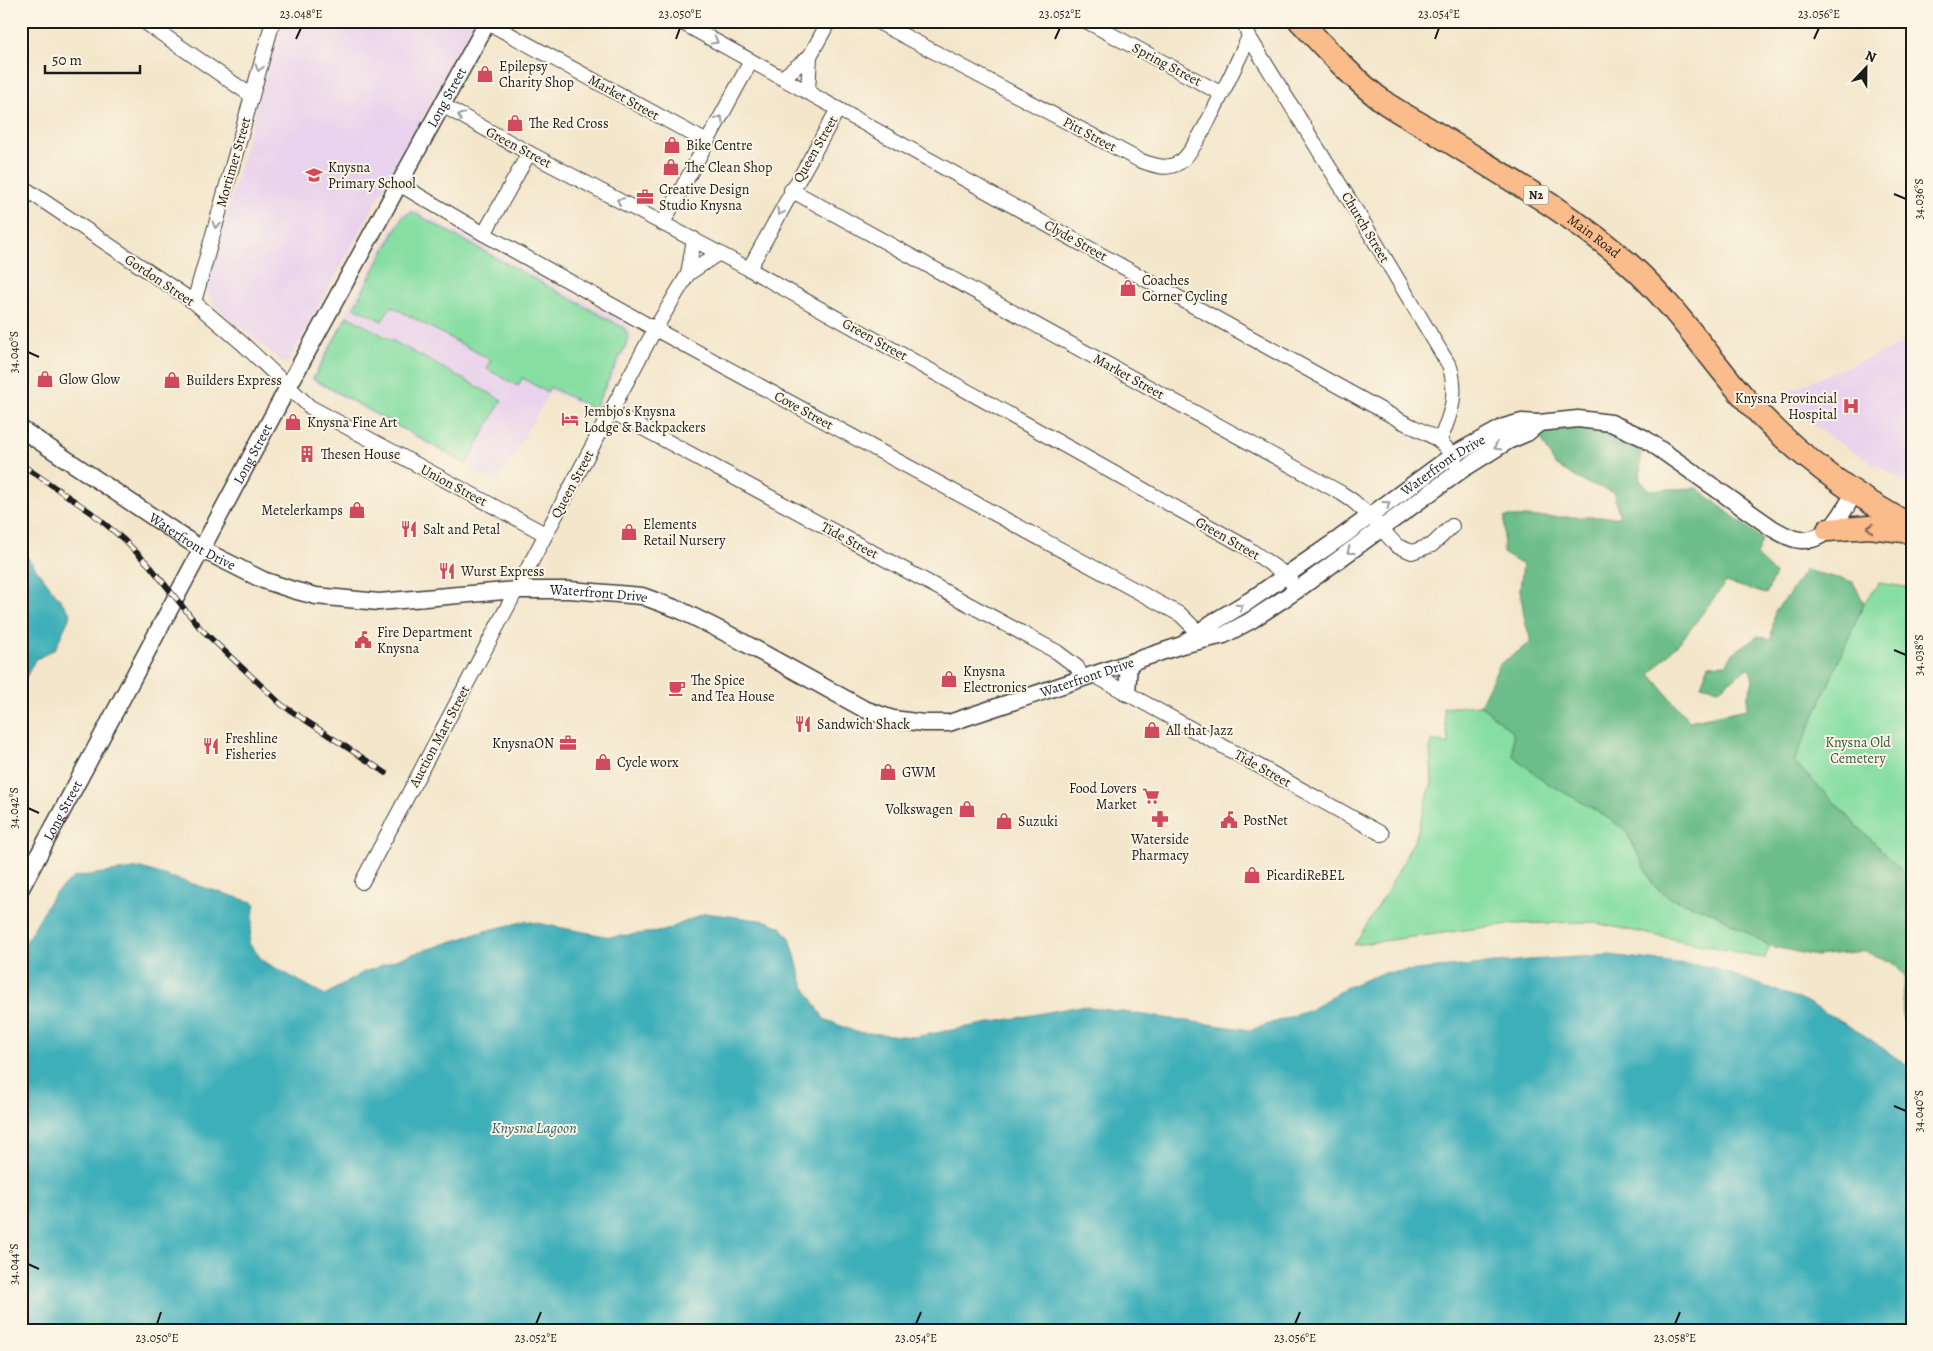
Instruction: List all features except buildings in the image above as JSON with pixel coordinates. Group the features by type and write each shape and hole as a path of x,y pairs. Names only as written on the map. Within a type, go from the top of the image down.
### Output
{"highway":[{"name":"Main Road","path":"1300,21 1330,53 1384,102 1548,202 1629,264 1695,336 1763,417 1814,462 1854,493"},
{"name":"N2","path":"1854,493 1912,526"},
{"path":"1828,530 1870,527 1912,532"}],"street":[{"path":"143,21 252,96"},
{"name":"Mortimer Street","path":"194,302 273,21"},
{"name":"Clyde Street","path":"679,21 1403,422 1440,440 1453,455 1460,471"},
{"path":"782,78 810,56 829,21"},
{"name":"Pitt Street","path":"876,21 1139,160 1156,167 1167,167 1180,162 1188,154 1222,94 1249,38"},
{"name":"Spring Street","path":"1086,21 1222,94"},
{"name":"Church Street","path":"1244,21 1249,38 1374,240 1450,368 1454,382 1454,398 1450,416 1440,440"},
{"name":"Long Street","path":"21,888 288,387 488,22"},
{"name":"Market Street","path":"488,22 707,142"},
{"path":"808,91 810,56"},
{"path":"663,223 751,62"},
{"name":"Green Street","path":"442,105 749,269 1246,547 1286,575 1297,590"},
{"name":"Queen Street","path":"749,269 838,109"},
{"path":"484,234 529,153"},
{"name":"Cove Street","path":"399,184 484,234 656,329 1181,615 1201,636"},
{"name":"Gordon Street","path":"21,186 194,302 243,344 288,387"},
{"name":"Market Street","path":"792,190 1341,493 1376,522 1397,546 1412,552 1432,545 1452,526"},
{"name":"Queen Street","path":"517,590 611,411 688,274 694,239"},
{"name":"Queen Street","path":"688,274 719,253"},
{"name":"Union Street","path":"288,387 310,407 545,534"},
{"name":"Tide Street","path":"611,411 1057,652 1087,676 1128,693 1382,834"},
{"name":"Waterfront Drive","path":"1201,636 1224,635 1250,621 1297,590 1453,455 1504,428 1522,422 1539,423 1578,419 1611,423 1644,438 1772,528 1790,537 1802,540 1822,535 1828,530"},
{"name":"Waterfront Drive","path":"21,429 201,549 263,580 316,596 379,602 517,590 570,590 642,596 680,610 730,635 864,709 893,719 923,723 949,722 1129,664 1182,645 1201,636 1286,575 1508,441 1527,433 1539,423"},
{"path":"1828,530 1838,519 1854,493"},
{"name":"Auction Mart Street","path":"362,882 517,590"},
{"path":"1128,693 1129,664"}],"shaded area":[{"name":"Knysna Primary School","path":"280,21 476,21 286,365 214,305 206,288"},
{"name":"Knysna Primary School","path":"414,209 628,325 633,338 595,412 550,391 498,483 310,380 401,213"},
{"name":"Knysna Provincial Hospital","path":"1912,340 1912,486 1836,441 1803,417 1778,395"}],"green space":[{"path":"412,212 624,328 629,338 594,409 550,387 547,392 522,378 518,386 487,369 491,360 391,306 382,321 354,307 403,216"},
{"path":"347,316 502,400 466,464 313,379"},
{"path":"1560,425 1609,428 1641,451 1640,480 1649,490 1697,488 1762,539 1756,556 1775,574 1766,594 1726,582 1686,635 1650,674 1689,721 1747,709 1748,695 1753,681 1749,667 1719,689 1701,685 1709,665 1727,664 1732,654 1758,636 1771,639 1775,611 1805,570 1853,582 1864,603 1794,762 1912,881 1912,1028 1902,1017 1905,976 1893,963 1865,951 1816,956 1770,946 1714,913 1672,899 1654,886 1625,829 1547,783 1513,756 1513,732 1480,705 1500,664 1532,642 1525,622 1520,589 1523,565 1503,553 1505,517 1620,517 1613,492 1584,482 1555,465 1539,434"},
{"name":"Knysna Old Cemetery","path":"1879,583 1912,588 1912,881 1794,762 1864,603"},
{"path":"1480,705 1513,732 1587,805 1625,829 1654,886 1672,899 1714,913 1770,946 1765,958 1590,922 1509,924 1354,945 1387,892 1416,837 1432,782 1430,747 1433,740 1449,745 1443,708"}],"water":[{"path":"21,549 71,614 55,649 35,660 21,687"},
{"name":"Knysna Lagoon","path":"141,868 255,903 249,943 263,961 325,995 362,973 403,957 485,931 526,921 610,937 664,931 705,913 767,921 781,927 790,938 803,984 824,1019 856,1032 914,1037 1080,1006 1251,1030 1310,1010 1345,988 1382,973 1529,960 1609,955 1712,967 1805,1001 1864,1035 1912,1069 1912,1330 21,1330 21,950 53,895 74,877"}],"railway":[{"path":"21,464 92,513 123,539 150,566 200,628 282,705 386,773"}],"place":[{"name":"Epilepsy Charity Shop","path":"485,74"},
{"name":"The Red Cross","path":"515,123"},
{"name":"Bike Centre","path":"672,145"},
{"name":"The Clean Shop","path":"671,167"},
{"name":"Knysna Primary School","path":"314,175"},
{"name":"Creative Design Studio Knysna","path":"645,197"},
{"name":"Coaches Corner Cycling","path":"1128,288"},
{"name":"Glow Glow","path":"45,379"},
{"name":"Builders Express","path":"172,380"},
{"name":"Knysna Provincial Hospital","path":"1851,406"},
{"name":"Jembjo's Knysna Lodge & Backpackers","path":"570,419"},
{"name":"Knysna Fine Art","path":"293,422"},
{"name":"Thesen House","path":"307,454"},
{"name":"Metelerkamps","path":"357,510"},
{"name":"Salt and Petal","path":"409,529"},
{"name":"Elements Retail Nursery","path":"629,532"},
{"name":"Wurst Express","path":"447,571"},
{"name":"Fire Department Knysna","path":"363,640"},
{"name":"Knysna Electronics","path":"949,679"},
{"name":"The Spice and Tea House","path":"677,688"},
{"name":"Sandwich Shack","path":"803,724"},
{"name":"All that Jazz","path":"1152,730"},
{"name":"KnysnaON","path":"568,743"},
{"name":"Freshline Fisheries","path":"211,746"},
{"name":"Cycle worx","path":"603,762"},
{"name":"GWM","path":"888,772"},
{"name":"Food Lovers Market","path":"1151,796"},
{"name":"Volkswagen","path":"967,809"},
{"name":"Waterside Pharmacy","path":"1160,819"},
{"name":"PostNet","path":"1229,820"},
{"name":"Suzuki","path":"1004,821"},
{"name":"PicardiReBEL","path":"1252,875"}]}
